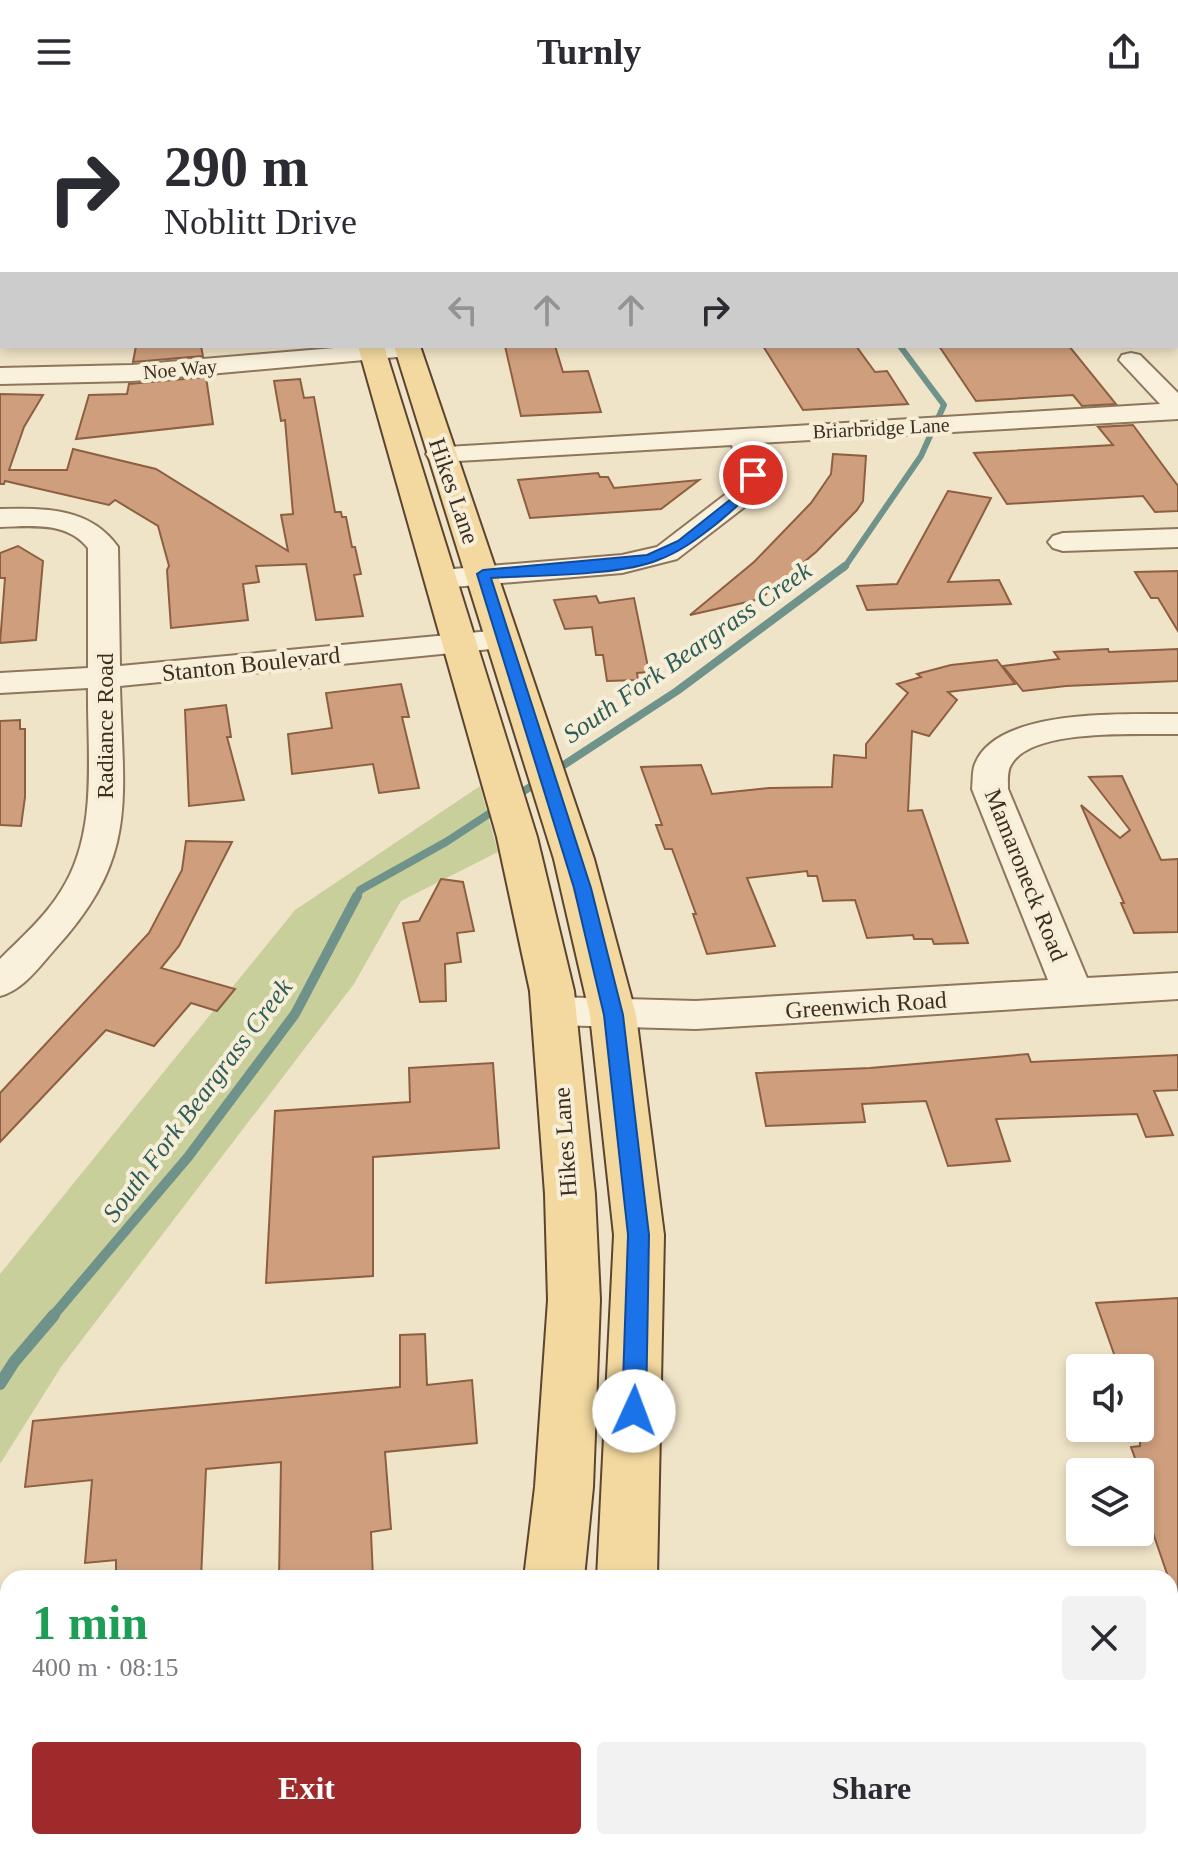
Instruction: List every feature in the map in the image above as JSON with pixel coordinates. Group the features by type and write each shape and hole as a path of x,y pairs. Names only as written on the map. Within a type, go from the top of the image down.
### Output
{"main road":[{"name":"Hikes Lane","path":"408,348 591,917 613,1015 639,1235 627,1570"},
{"name":"Hikes Lane","path":"372,349 517,837 541,937 554,1011 570,1194 574,1300 564,1487 555,1570"}],"street":[{"path":"46,375 56,348"},
{"path":"88,374 94,348"},
{"name":"Noe Way","path":"0,376 132,373 408,348"},
{"path":"1131,360 1178,409"},
{"name":"Briarbridge Lane","path":"440,454 1178,409"},
{"path":"441,579 632,563 667,553 746,492 753,475 743,436"},
{"name":"Radiance Road","path":"0,518 66,521 99,539 105,555 103,844 84,888 58,922 1,980"},
{"path":"1063,542 1178,538"},
{"name":"Stanton Boulevard","path":"0,683 104,677 501,639"},
{"name":"Mamaroneck Road","path":"1073,992 990,789 990,766 1001,750 1020,739 1045,731 1178,724"},
{"name":"Greenwich Road","path":"554,1011 696,1015 1178,986"}],"green space":[{"path":"480,786 498,852 401,901 354,984 61,1367 0,1464 0,1274 295,910"}],"building":[{"path":"136,348 201,348 203,356 133,362"},
{"path":"505,348 556,348 563,372 588,371 601,412 521,416"},
{"path":"764,348 857,348 875,372 887,371 908,404 803,410"},
{"path":"940,348 1071,348 1116,404 1082,406 1073,395 976,401"},
{"path":"206,377 213,424 76,439 89,395 127,394 129,384"},
{"path":"300,379 304,398 314,397 335,512 341,512 342,517 346,517 352,547 355,547 361,574 354,575 363,616 316,620 306,564 256,566 259,582 243,584 248,620 171,628 169,566 158,526 115,500 109,505 5,481 0,484 0,394 43,395 24,427 9,470 67,470 73,449 156,469 288,551 281,515 293,514 285,420 281,421 274,381"},
{"path":"1133,425 1178,486 1178,511 1155,512 1143,496 1007,504 974,453 1113,445 1098,427"},
{"path":"833,454 866,456 863,501 857,510 816,552 760,599 690,615 754,562 811,503 831,474"},
{"path":"598,473 600,477 608,477 614,488 699,480 661,509 530,518 518,480"},
{"path":"948,491 991,498 948,582 999,580 1011,604 867,610 857,586 897,584"},
{"path":"18,546 43,561 36,640 0,643 5,578 0,578 0,553"},
{"path":"1178,571 1178,631 1158,598 1151,598 1135,572"},
{"path":"596,596 599,603 634,598 649,672 637,673 638,680 607,681 603,655 596,655 592,627 565,629 554,600"},
{"path":"1108,649 1109,652 1178,649 1178,681 1023,691 1003,666 1059,659 1054,652"},
{"path":"997,660 1015,684 948,692 957,700 929,736 912,731 908,811 922,810 968,943 934,944 932,939 914,939 913,935 867,938 855,900 823,901 817,876 808,876 807,871 747,878 775,946 707,954 672,849 665,849 656,825 662,825 641,767 701,765 712,794 769,788 832,787 834,755 866,758 866,744 908,693 897,684 921,677 917,674 951,665"},
{"path":"401,684 409,717 402,717 419,788 379,793 373,764 292,774 288,734 332,728 326,693"},
{"path":"226,705 231,737 227,737 244,800 189,806 185,710"},
{"path":"20,720 20,729 25,729 25,797 21,826 0,825 0,721"},
{"path":"1122,776 1161,860 1178,859 1178,932 1134,933 1081,805 1120,838 1130,830 1089,777"},
{"path":"186,841 232,842 179,946 161,968 235,989 217,1011 191,1003 154,1046 106,1030 0,1142 0,1093 149,933 182,870"},
{"path":"441,879 463,882 474,931 457,933 461,962 445,964 446,1001 420,1002 403,923 419,921"},
{"path":"1028,1054 1031,1062 1178,1055 1178,1090 1154,1091 1173,1135 1146,1137 1137,1114 996,1119 1010,1161 948,1166 926,1101 862,1104 865,1122 766,1126 756,1073 870,1068"},
{"path":"493,1063 499,1148 373,1157 373,1276 266,1283 275,1111 410,1102 409,1068"},
{"path":"1178,1298 1178,1570 1166,1570 1154,1536 1154,1458 1135,1458 1131,1447 1140,1446 1140,1442 1154,1442 1154,1354 1114,1354 1096,1303"},
{"path":"425,1334 427,1385 472,1380 477,1443 385,1452 391,1529 371,1532 373,1570 279,1570 281,1462 206,1469 201,1570 116,1570 116,1560 85,1563 92,1480 25,1487 33,1421 400,1387 400,1335"}],"waterway":[{"name":"South Fork Beargrass Creek","path":"844,568 921,456 944,405 901,348"},
{"name":"South Fork Beargrass Creek","path":"553,772 677,691 845,566"},
{"name":"South Fork Beargrass Creek","path":"513,798 541,780"},
{"name":"South Fork Beargrass Creek","path":"357,896 360,890 446,842 501,806"},
{"name":"South Fork Beargrass Creek","path":"52,1317 188,1157 295,1014 357,896"},
{"name":"South Fork Beargrass Creek","path":"0,1384 14,1362 54,1315"}],"route":[{"path":"634,1411 639,1235 613,1015 583,888 541,766 483,574 622,564 651,559 683,543 736,502 746,492 753,475"}]}
